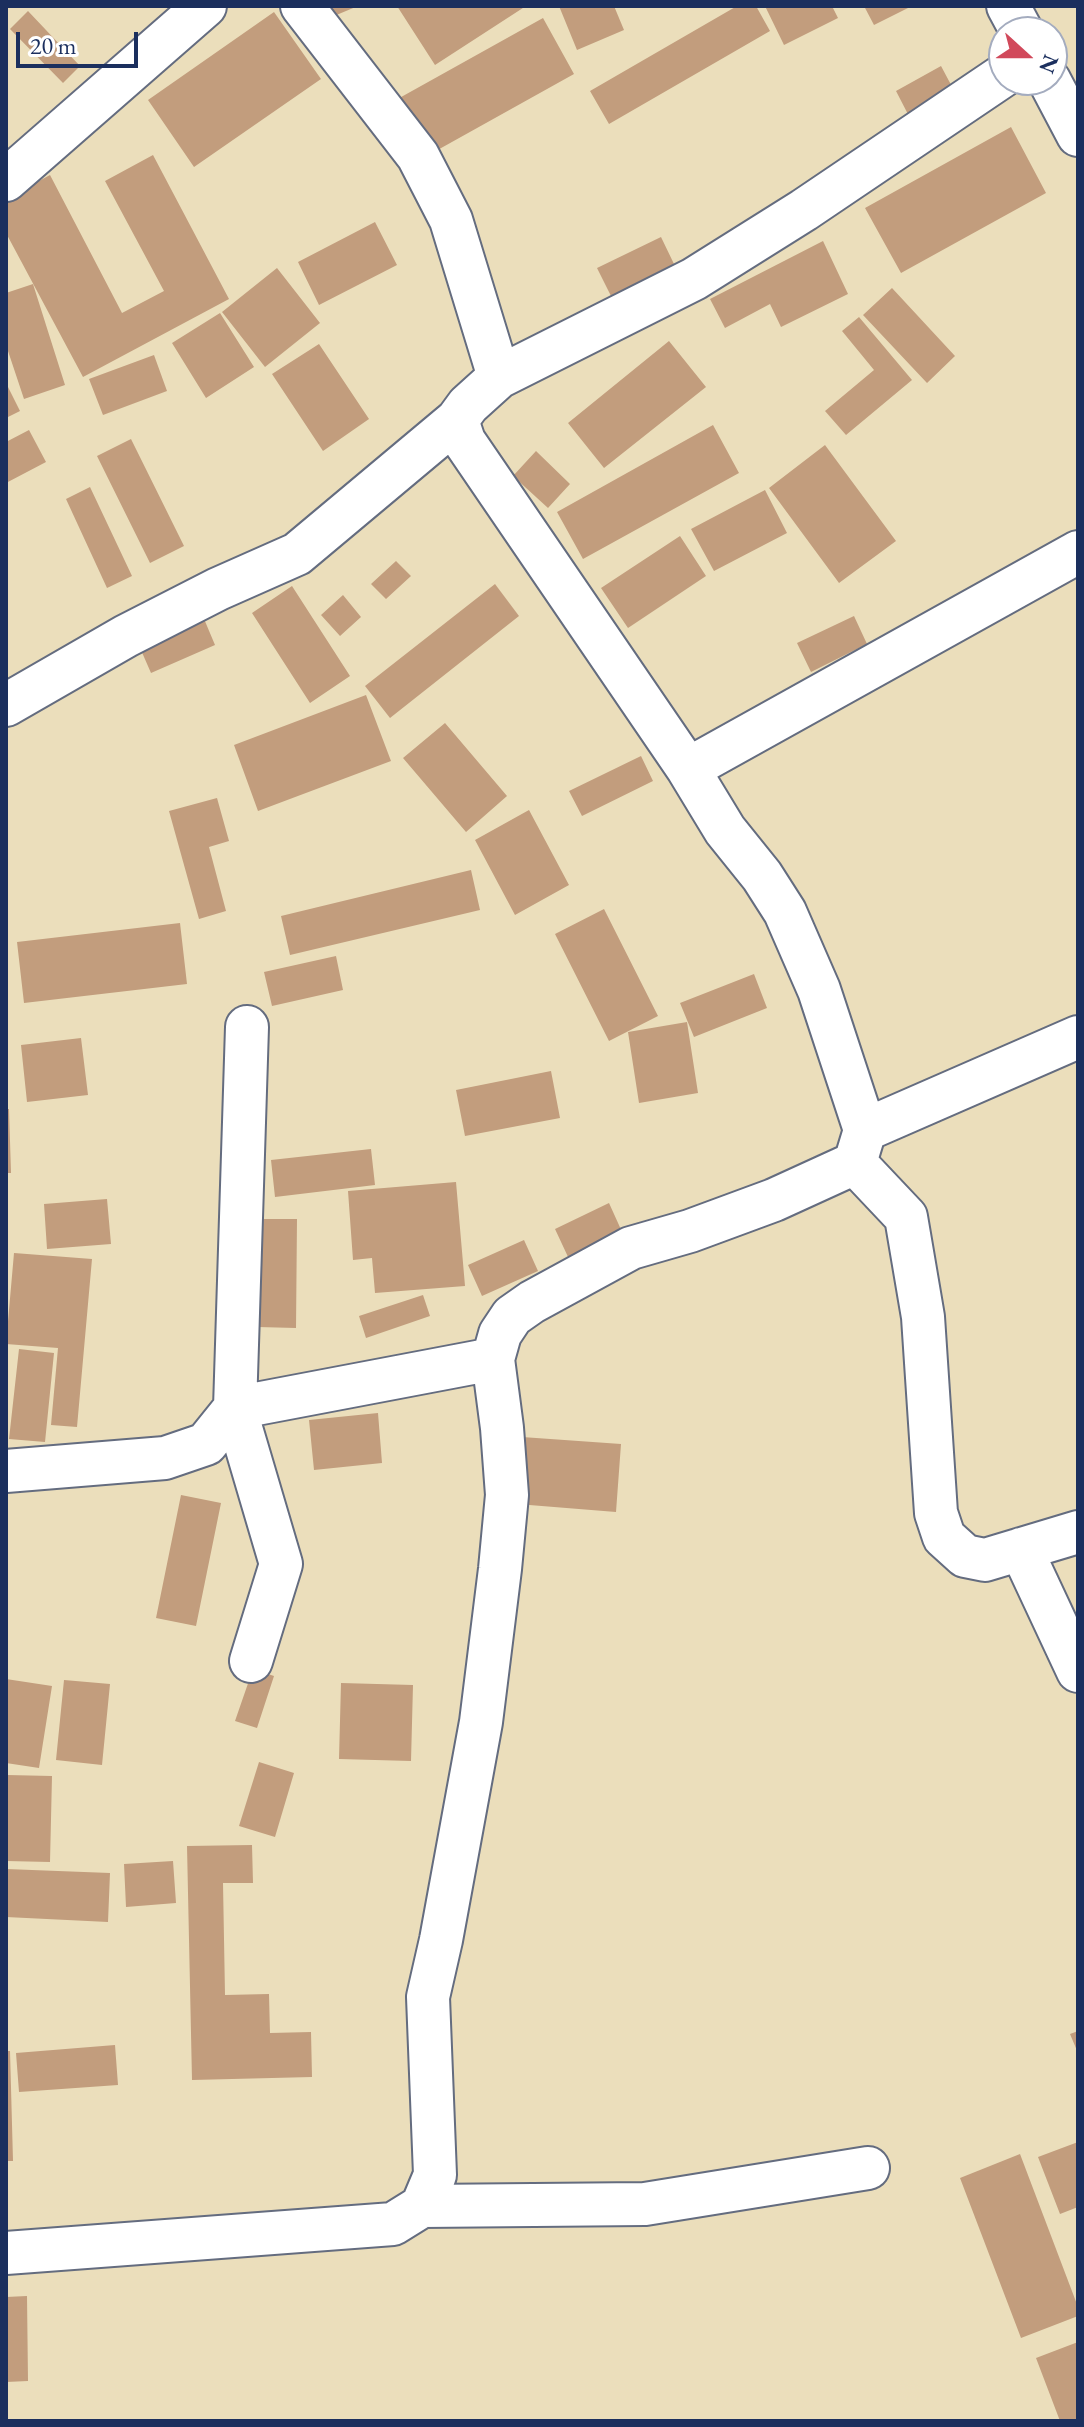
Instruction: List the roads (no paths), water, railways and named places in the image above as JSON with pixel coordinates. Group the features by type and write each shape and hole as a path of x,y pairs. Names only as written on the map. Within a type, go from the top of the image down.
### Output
{"street":[{"path":"6,180 205,6"},
{"path":"302,6 418,156 451,220 499,377"},
{"path":"6,705 126,636 218,589 297,554 457,420 468,405 499,377 694,279 804,210 988,86"},
{"path":"1057,96 1078,135"},
{"path":"457,420 464,441 688,769 725,830 762,876 785,912 819,990 860,1146 906,1217 923,1317 936,1513 944,1537 965,1556 985,1560 1078,1532"},
{"path":"688,769 1078,552"},
{"path":"247,1027 235,1408 281,1564 251,1661"},
{"path":"422,2206 435,2175 428,1997 481,1722 507,1495 493,1359 500,1334 512,1316 631,1248 690,1231 774,1200 860,1146 1078,1037"},
{"path":"6,1471 165,1458 206,1444 235,1408 493,1359"},
{"path":"1021,1549 1078,1671"},
{"path":"6,2253 393,2224 422,2206 645,2204 868,2168"}]}
